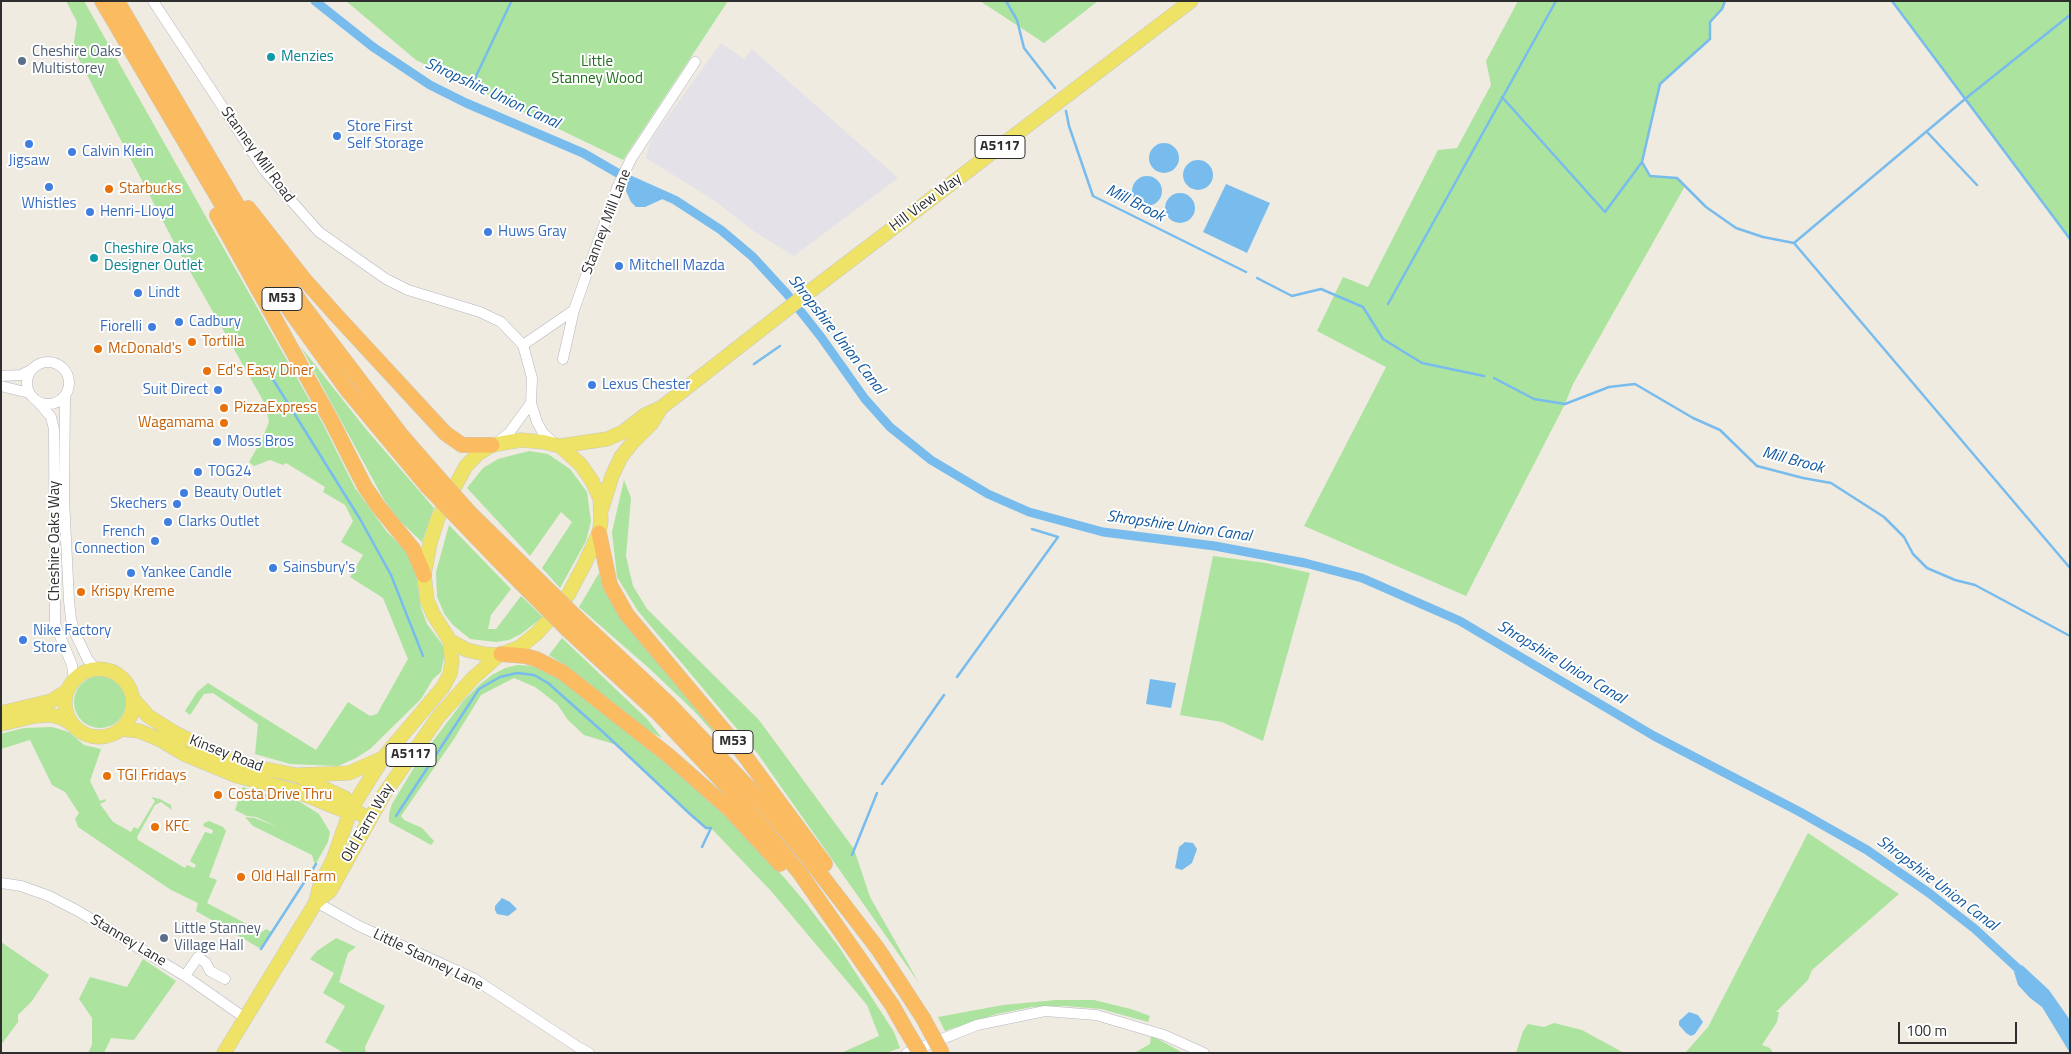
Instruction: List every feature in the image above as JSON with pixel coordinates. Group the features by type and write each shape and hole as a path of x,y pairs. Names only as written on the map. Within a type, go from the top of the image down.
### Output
{"highway":[{"name":"M53","path":"102,1 234,225 290,312 348,391 432,481 470,512 737,797 799,872 846,938 920,1053"},
{"name":"M53","path":"117,1 246,220 300,303 402,436 432,481"},
{"path":"158,97 196,178 331,420 365,487 413,549 424,575"},
{"path":"209,156 303,278 445,434 462,446 493,445"},
{"name":"M53","path":"599,533 610,585 627,615 742,752 814,849 847,896 878,949 923,1018 942,1053"},
{"name":"M53","path":"573,624 668,703 749,788 805,854 878,949"},
{"name":"M53","path":"500,654 536,659 562,672 669,756 729,810 846,938"}],"main road":[{"name":"Hill View Way","path":"493,445 521,440 558,446 607,439 623,432 645,416 662,407 809,292 1191,1"},
{"name":"Hill View Way","path":"601,510 612,476 621,457 651,424 662,407"},
{"path":"493,445 479,453 466,466 448,498 438,518 430,543 424,575 428,600 433,614 450,641 467,650 500,654 520,647 549,620 568,595 599,533 600,498 592,481 581,465 558,446"},
{"name":"Old Farm Way","path":"224,1053 316,902 320,885 333,860 351,809 384,758 443,687 450,674 452,662 450,641"},
{"name":"Old Farm Way","path":"316,902 330,891 384,794 439,716 472,679 500,654"},
{"path":"1,713 51,701 80,674 94,668 116,673 123,678 129,686 133,699 131,715 121,729 102,737 90,736 80,732 62,718 50,715 36,716 1,724"},
{"path":"70,685 65,706 72,724"},
{"name":"Kinsey Road","path":"133,699 148,716 175,733 213,752 250,766 296,775 345,798 351,809"},
{"name":"Kinsey Road","path":"121,729 139,731 154,737 184,754 237,776 296,791 340,809 351,809 370,819"},
{"path":"296,775 349,773 384,758"}],"street":[{"name":"Stanney Mill Road","path":"153,1 264,170 318,232 379,274 408,290 480,312 502,322 523,345 532,378 531,403 537,422 543,433 558,446"},
{"name":"Stanney Mill Lane","path":"563,359 574,310 617,188 631,159 695,62"},
{"path":"523,345 574,310"},
{"path":"1,376 21,375 39,364 52,362 62,366 69,379 69,388 65,396 56,403 49,404 39,403 29,393 1,386"},
{"path":"29,393 27,378 32,370"},
{"name":"Cheshire Oaks Way","path":"65,396 64,498 69,601 75,633 94,668"},
{"name":"Cheshire Oaks Way","path":"39,403 51,417 54,429 55,624 72,666 70,685"},
{"path":"493,445 509,433 531,403"},
{"name":"Stanney Lane","path":"1,883 21,886 48,896 78,911 185,976 245,1018"},
{"name":"Little Stanney Lane","path":"316,902 359,926 473,978 589,1053"},
{"path":"185,976 198,957 206,963 210,971 225,979"},
{"path":"907,1053 977,1025 1046,1011 1096,1015 1164,1035 1204,1053"}],"shaded area":[{"path":"721,43 744,59 752,49 898,178 794,256 755,232 715,201 646,158 651,140"}],"green space":[{"path":"66,1 84,1 323,424 355,488 387,532 405,550 415,567 421,608 427,624 442,644 445,653 441,672 433,679 421,699 370,749 338,766 290,764 255,754 258,724 213,693 204,694 190,715 185,711 197,692 208,683 316,750 348,702 370,716 377,714 408,659 383,598 350,577 363,555 341,542 353,521 345,505 323,492 325,487 286,463 283,465 270,460 254,466 249,462 269,422 265,404 178,250 73,48 77,22"},
{"name":"Little Stanney Wood","path":"346,1 728,1 623,160 416,60"},
{"path":"980,1 1098,1 1044,43"},
{"path":"1518,1 1725,1 1722,9 1710,22 1710,39 1660,84 1642,162 1650,176 1677,178 1685,186 1573,384 1565,404 1466,596 1304,526 1386,367 1317,331 1343,277 1368,287 1438,150 1457,148 1491,85 1486,61"},
{"path":"1892,1 2070,1 2070,239 1957,88"},
{"path":"301,347 365,428 434,508 422,542 400,521 384,500"},
{"path":"529,451 548,454 570,469 587,492 591,521 586,541 560,588 542,568 572,522 561,512 530,556 467,488 483,468 498,459"},
{"path":"624,480 631,498 626,556 633,586 647,609 759,720 854,849 870,897 919,983 758,754 638,611 617,577 612,532"},
{"path":"449,525 511,589 491,615 488,629 496,629 521,596 543,617 521,634 509,640 496,642 470,639 453,625 445,615 437,597 436,572"},
{"path":"1213,556 1266,563 1310,573 1263,741 1222,722 1180,715"},
{"path":"599,573 605,591 615,608 734,750 732,753 693,710 651,670 579,607"},
{"path":"562,638 647,719 662,738 647,730 572,670 549,655"},
{"path":"517,665 532,666 549,671 664,760 752,840 805,902 839,947 894,1032 900,1048 886,1053 841,1053 879,1036 867,1005 771,891 711,828 706,828 690,814 617,745 584,735 568,720 557,704 535,687 514,678 481,695 454,739 401,816 404,820 422,828 434,841 431,845 389,822 392,804 418,761 464,700 492,675 505,668"},
{"path":"100,676 114,680 122,688 126,702 122,716 114,724 100,728 86,724 78,716 74,702 78,688 86,680"},
{"path":"52,727 69,732 84,745 101,749 90,781 100,801 105,799 106,801 100,804 113,822 131,832 134,827 138,829 155,801 151,797 171,805 172,810 161,802 155,805 137,837 138,840 185,868 187,865 194,868 196,865 190,861 205,832 212,834 213,830 203,826 204,823 209,821 223,827 226,831 209,877 217,880 207,903 262,932 266,929 272,932 261,949 196,911 198,903 171,890 78,827 75,819 79,813 65,792 52,785 30,740 1,749 1,734 24,728"},
{"path":"243,787 260,793 297,800 319,814 330,832 328,842 315,865 312,855 253,826 245,817 255,818 278,827 235,810"},
{"path":"1808,833 1899,894 1812,970 1808,980 1776,1012 1779,1012 1777,1022 1762,1045 1770,1048 1773,1053 1685,1053 1708,1027"},
{"path":"336,938 356,947 348,953 339,982 385,1006 365,1047 366,1053 344,1053 325,1042 345,1006 323,993 334,973 310,959 317,951"},
{"path":"1,942 49,975 32,1001 18,1015 18,1022 1,1045"},
{"path":"143,959 176,981 134,1040 111,1038 104,1053 88,1053 92,1045 92,1018 79,999 90,977 127,987"},
{"path":"1056,1000 1094,1000 1131,1009 1150,1016 1148,1022 1101,1009 1065,1006 1032,1007 997,1014 945,1031 938,1017 1003,1005"},
{"path":"1554,1023 1582,1030 1624,1053 1516,1053 1523,1031 1528,1024 1544,1027"},
{"path":"1151,1035 1183,1053 1134,1053 1150,1044"}],"water":[{"path":"1164,143 1175,147 1179,158 1175,169 1164,173 1153,169 1149,158 1153,147"},
{"path":"1198,160 1209,164 1213,175 1209,186 1198,190 1187,186 1183,175 1187,164"},
{"path":"1147,176 1158,180 1162,191 1158,202 1147,206 1136,202 1132,191 1136,180"},
{"path":"628,179 667,197 645,207 636,207 631,202 626,191"},
{"path":"1226,184 1270,203 1247,253 1203,232"},
{"path":"1180,193 1191,197 1195,208 1191,219 1180,223 1169,219 1165,208 1169,197"},
{"path":"1150,679 1176,683 1171,708 1146,704"},
{"path":"1185,842 1193,843 1197,849 1192,863 1182,870 1175,868 1179,847"},
{"path":"502,898 510,902 517,909 508,916 497,914 495,910 495,906"},
{"path":"2022,965 2049,990 2070,1020 2070,1053 2042,1007 2018,985 2014,972"},
{"path":"1689,1012 1698,1015 1703,1022 1695,1034 1691,1036 1679,1025 1679,1021"}],"waterway":[{"name":"Shropshire Union Canal","path":"315,1 373,47 430,85 466,103 583,153 628,179 675,200 721,230 753,257 787,294 821,337 865,399 890,427 931,460 988,494 1029,512 1103,532 1215,546 1305,563 1362,578 1460,621 1654,736 1800,812 1867,850 1929,893 1975,929 2026,976"},
{"name":"Mill Brook","path":"1006,1 1017,20 1024,48 1055,88"},
{"path":"1388,304 1556,1"},
{"path":"1502,97 1605,212 1642,162 1660,84 1710,39 1710,22 1722,9 1725,1"},
{"path":"1892,1 2070,239"},
{"path":"471,87 511,2"},
{"path":"1642,162 1650,176 1677,178 1706,207 1736,228 1763,237 1794,243 1965,99 2070,15"},
{"name":"Mill Brook","path":"1066,111 1069,126 1093,196 1246,272"},
{"path":"1927,132 1977,185"},
{"path":"1794,243 2070,568"},
{"name":"Mill Brook","path":"1257,278 1292,296 1321,289 1363,307 1383,339 1422,363 1484,376"},
{"path":"754,364 780,346"},
{"path":"269,373 360,519 391,575 423,656"},
{"name":"Mill Brook","path":"1494,378 1534,399 1565,404 1609,387 1635,384 1693,418 1720,430 1757,466 1831,483 1884,517 1904,537 1913,554 1927,568 1955,580 1975,585 2070,636"},
{"path":"957,677 1058,537 1032,529"},
{"path":"396,816 479,689 500,677 517,673 534,675 548,683 690,814 706,828 711,828 702,847"},
{"path":"882,784 944,695"},
{"path":"852,855 877,793"},
{"path":"261,949 316,864"}],"place":[{"name":"Menzies","path":"271,57"},
{"name":"Cheshire Oaks Multistorey","path":"22,61"},
{"name":"Store First Self Storage","path":"337,136"},
{"name":"Jigsaw","path":"29,144"},
{"name":"Calvin Klein","path":"72,152"},
{"name":"Whistles","path":"49,187"},
{"name":"Starbucks","path":"109,189"},
{"name":"Henri-Lloyd","path":"90,212"},
{"name":"Huws Gray","path":"488,232"},
{"name":"Cheshire Oaks Designer Outlet","path":"94,258"},
{"name":"Mitchell Mazda","path":"619,266"},
{"name":"Lindt","path":"138,293"},
{"name":"Cadbury","path":"179,322"},
{"name":"Fiorelli","path":"152,327"},
{"name":"Tortilla","path":"192,342"},
{"name":"McDonald's","path":"98,349"},
{"name":"Ed's Easy Diner","path":"207,371"},
{"name":"Lexus Chester","path":"592,385"},
{"name":"Suit Direct","path":"218,390"},
{"name":"PizzaExpress","path":"224,408"},
{"name":"Wagamama","path":"224,423"},
{"name":"Moss Bros","path":"217,442"},
{"name":"TOG24","path":"198,472"},
{"name":"Beauty Outlet","path":"184,493"},
{"name":"Skechers","path":"177,504"},
{"name":"Clarks Outlet","path":"168,522"},
{"name":"French Connection","path":"155,541"},
{"name":"Sainsbury's","path":"273,568"},
{"name":"Yankee Candle","path":"131,573"},
{"name":"Krispy Kreme","path":"81,592"},
{"name":"Nike Factory Store","path":"23,640"},
{"name":"TGI Fridays","path":"107,776"},
{"name":"Costa Drive Thru","path":"218,795"},
{"name":"KFC","path":"155,827"},
{"name":"Old Hall Farm","path":"241,877"},
{"name":"Little Stanney Village Hall","path":"164,938"}]}
